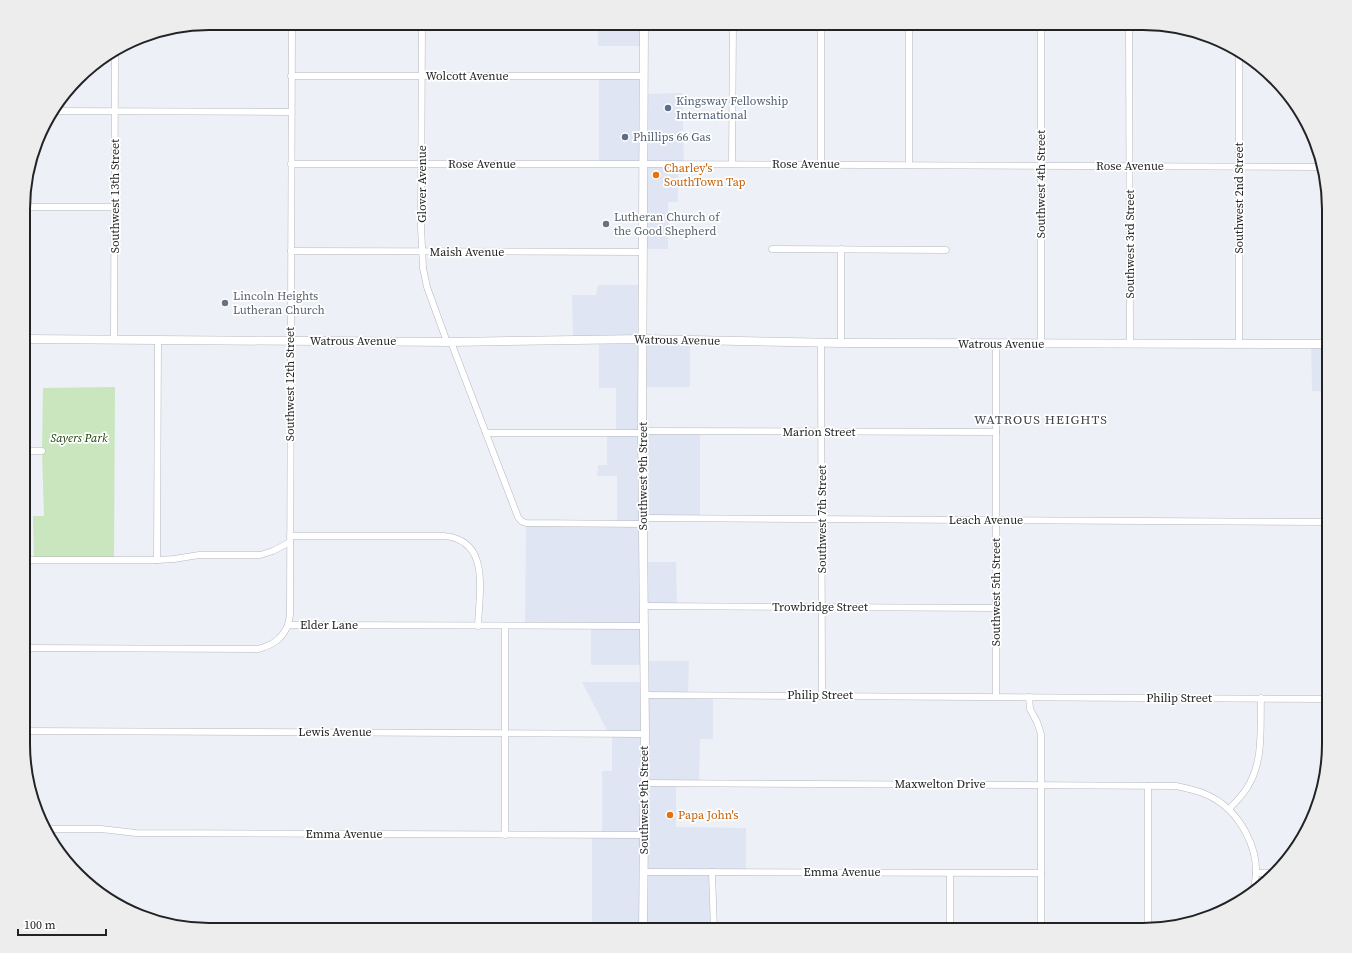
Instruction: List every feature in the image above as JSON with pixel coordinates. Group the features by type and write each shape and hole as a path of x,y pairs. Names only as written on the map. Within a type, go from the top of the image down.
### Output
{"street":[{"name":"Southwest 12th Street","path":"288,625 290,616 292,30"},
{"name":"Glover Avenue","path":"422,30 422,251 423,268 427,287 518,517 521,521 526,523"},
{"name":"Southwest 9th Street","path":"643,923 645,734 642,340 644,30"},
{"path":"732,30 732,164"},
{"path":"821,30 821,164"},
{"path":"909,30 909,165"},
{"name":"Southwest 4th Street","path":"1041,30 1041,344"},
{"name":"Southwest 3rd Street","path":"1129,30 1130,344"},
{"name":"Southwest 13th Street","path":"114,340 115,56"},
{"name":"Southwest 2nd Street","path":"1239,58 1239,344"},
{"name":"Wolcott Avenue","path":"291,76 644,76"},
{"path":"59,111 291,112"},
{"name":"Rose Avenue","path":"291,164 821,164 1317,167"},
{"path":"30,207 114,207"},
{"path":"772,249 946,250"},
{"path":"841,249 841,343"},
{"name":"Maish Avenue","path":"291,251 643,252"},
{"name":"Watrous Avenue","path":"30,340 449,342 642,340 821,343 1322,344"},
{"path":"157,560 158,340"},
{"name":"Southwest 7th Street","path":"821,343 822,695"},
{"name":"Southwest 5th Street","path":"996,344 996,696"},
{"name":"Marion Street","path":"486,433 996,432"},
{"path":"30,451 42,451"},
{"name":"Leach Avenue","path":"526,523 822,519 1322,522"},
{"path":"30,560 157,560 199,555 260,555 273,551 290,539 453,537 470,547 475,555 478,565 480,578 478,626"},
{"name":"Trowbridge Street","path":"644,606 996,608"},
{"name":"Elder Lane","path":"30,648 258,649 269,646 278,641 288,625 644,626"},
{"path":"505,626 505,835"},
{"name":"Philip Street","path":"644,695 1322,699"},
{"path":"1029,697 1030,709 1041,734 1041,923"},
{"path":"1254,884 1256,873 1254,856 1249,839 1240,823 1229,810 1247,787 1256,770 1260,752 1261,698"},
{"name":"Lewis Avenue","path":"30,731 645,734"},
{"name":"Maxwelton Drive","path":"644,783 1041,784 1176,786 1189,788 1206,794 1222,803 1229,810"},
{"path":"1148,786 1148,923"},
{"name":"Emma Avenue","path":"51,829 101,829 144,833 644,835"},
{"name":"Emma Avenue","path":"644,872 1041,873"},
{"path":"712,872 714,923"},
{"path":"950,873 950,923"},
{"path":"1256,873 1268,873"}],"shaded area":[{"path":"598,30 644,30 644,46 598,46"},
{"path":"599,76 643,76 644,94 682,93 684,164 678,164 678,202 668,202 668,249 643,249 643,164 599,164"},
{"path":"598,285 643,285 643,339 690,340 690,387 643,387 642,431 700,431 700,519 643,518 643,562 676,562 677,607 644,606 644,661 689,661 688,695 713,695 713,739 700,739 699,783 676,783 676,827 746,828 746,872 713,872 714,923 592,923 592,835 602,835 602,771 612,771 612,734 609,734 582,682 644,682 644,665 591,665 591,627 525,626 526,523 617,523 617,476 597,476 598,465 607,465 607,433 616,433 616,388 599,388 599,340 573,340 572,295 596,295"},
{"path":"1311,344 1322,344 1322,392 1312,391"}],"green space":[{"name":"Sayers Park","path":"115,387 114,560 34,560 33,516 44,516 42,451 43,388"}],"place":[{"name":"Kingsway Fellowship International","path":"668,108"},
{"name":"Phillips 66 Gas","path":"625,137"},
{"name":"Charley's SouthTown Tap","path":"656,175"},
{"name":"Lutheran Church of the Good Shepherd","path":"606,224"},
{"name":"Lincoln Heights Lutheran Church","path":"225,303"},
{"name":"Papa John's","path":"670,815"}],"district":[{"name":"WATROUS HEIGHTS","path":"1041,419"}]}
